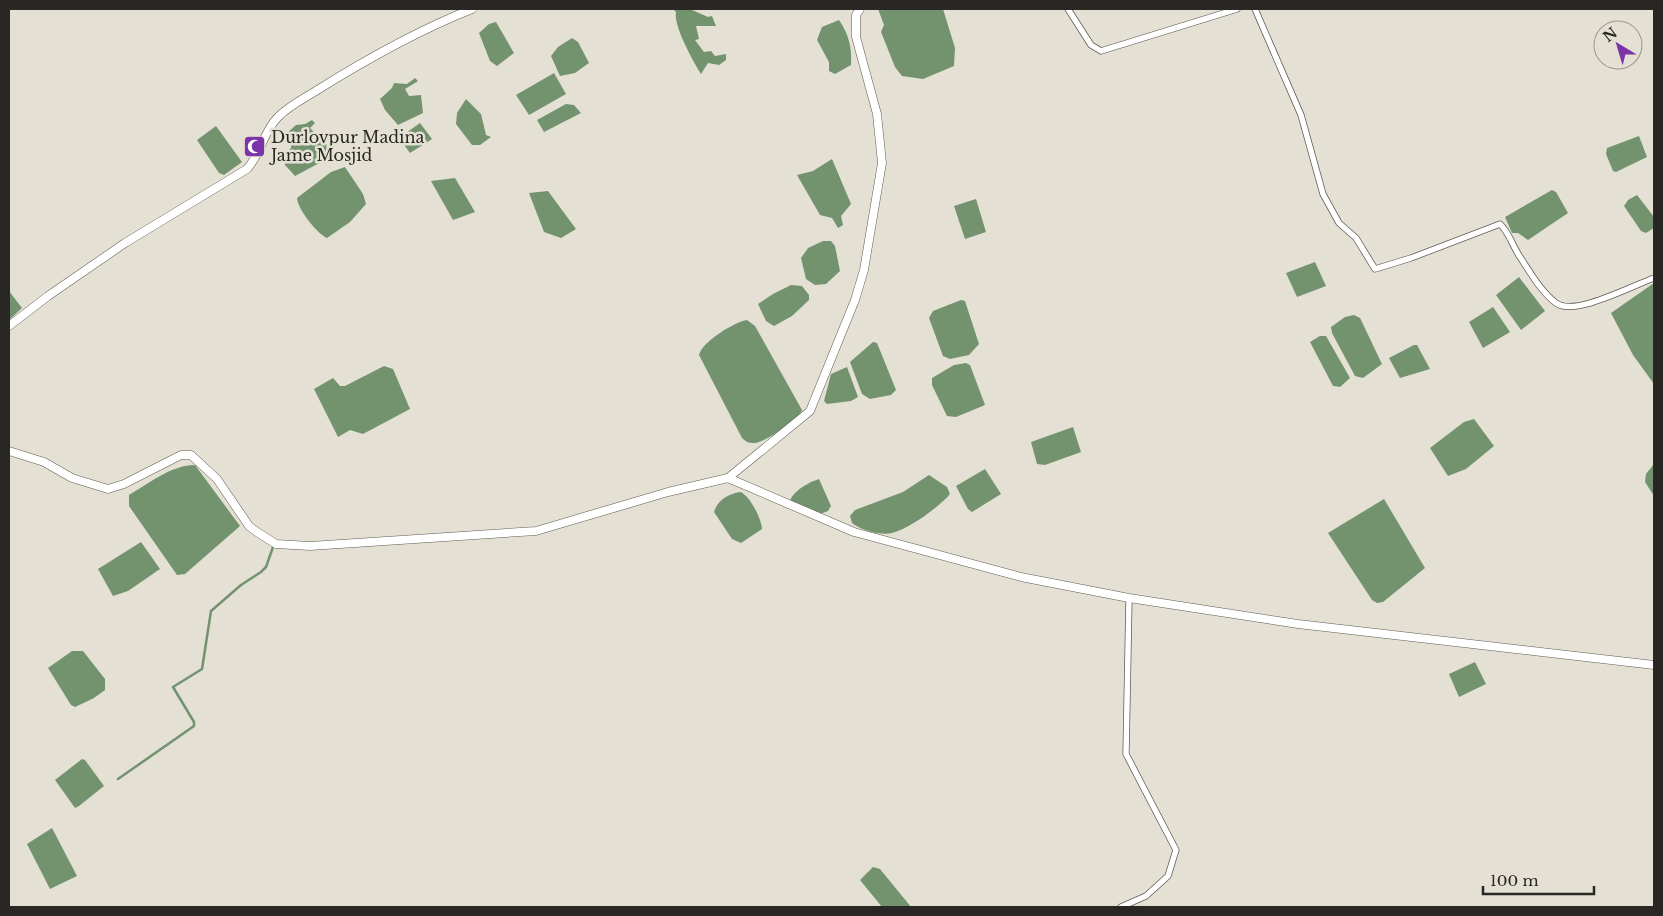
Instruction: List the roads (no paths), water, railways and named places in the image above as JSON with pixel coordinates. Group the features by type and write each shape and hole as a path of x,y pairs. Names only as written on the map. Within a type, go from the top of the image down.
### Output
{"main road":[{"path":"9,326 48,296 125,243 247,169 258,156 264,137 274,122 288,108 375,56 472,9"},
{"path":"9,451 44,462 72,478 108,489 124,484 181,455 191,455 218,479 249,526 256,532 276,544 310,546 536,531 668,492 728,478 810,411 855,300 864,270 882,163 877,114 856,37 856,15 860,9"},
{"path":"728,478 854,532 1021,578 1129,598 1298,624 1654,665"}],"street":[{"path":"1068,9 1091,45 1101,50 1237,9"},
{"path":"1255,9 1301,115 1323,194 1339,223 1356,238 1375,269 1411,258 1500,224 1540,286 1556,303 1564,307 1583,305 1633,288 1654,278"},
{"path":"1121,907 1146,896 1168,876 1176,850 1126,754 1129,598"}],"waterway":[{"path":"118,779 194,726 194,722 173,687 202,669 211,611 241,585 266,567 273,547"}],"place":[{"name":"Durlovpur Madina Jame Mosjid","path":"255,146"}]}
